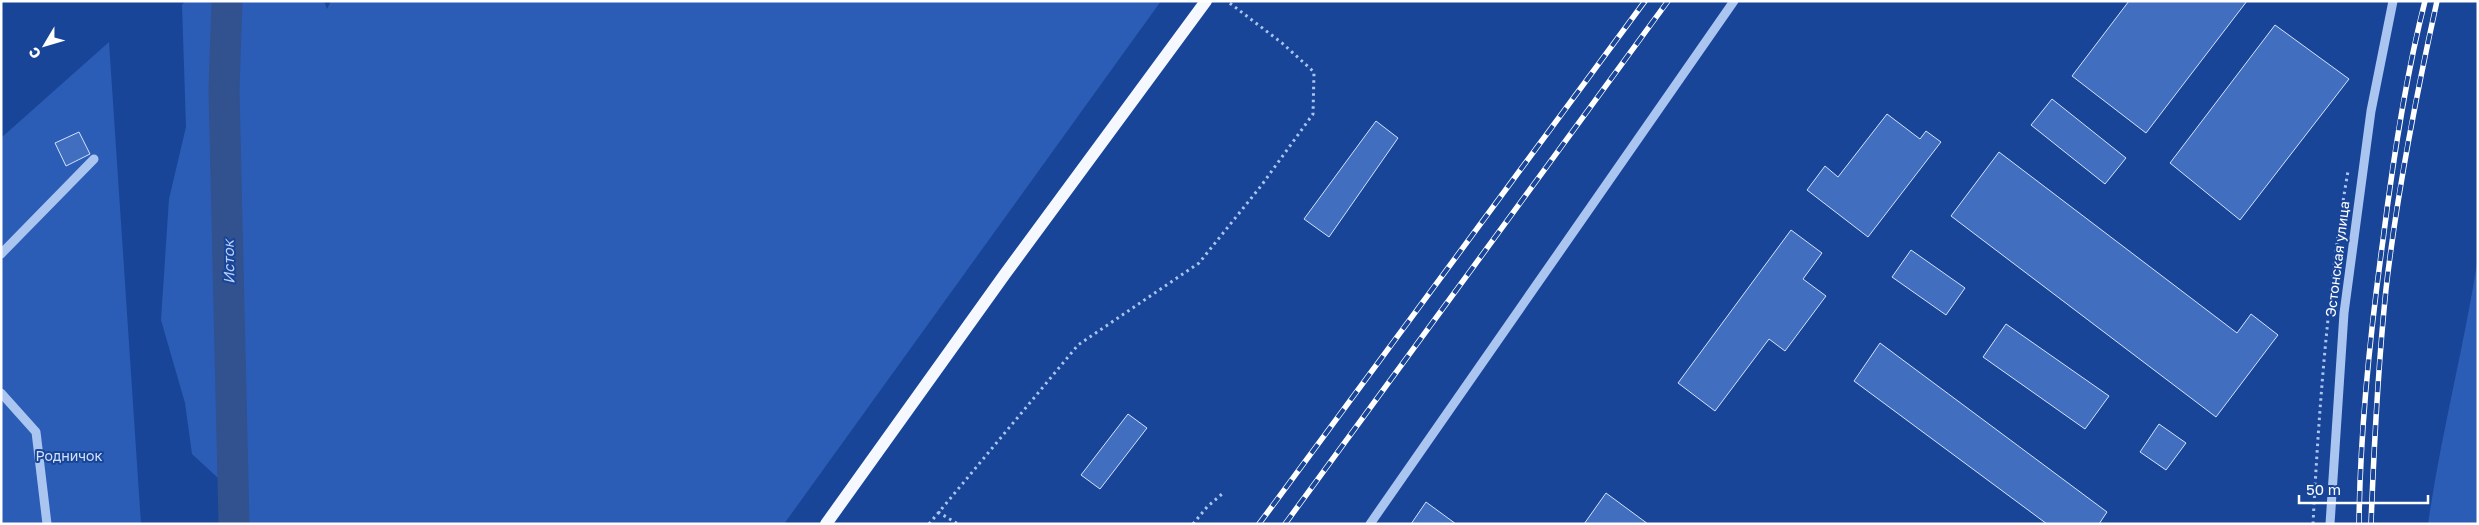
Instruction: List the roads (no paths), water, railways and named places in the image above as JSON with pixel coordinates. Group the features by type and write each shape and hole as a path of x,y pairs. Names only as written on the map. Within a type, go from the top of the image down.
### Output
{"main road":[{"path":"826,524 1005,274 1206,1"}],"street":[{"path":"1370,524 1734,1"},
{"name":"Эстонская улица","path":"2330,524 2344,313 2371,111 2393,1"},
{"path":"1,254 94,160"},
{"path":"1,393 36,432 46,524"}],"waterway":[{"name":"Исток","path":"227,1 224,90 234,524"}],"railway":[{"path":"1259,524 1645,1"},
{"path":"1285,524 1668,1"},
{"path":"2359,524 2364,417 2378,275 2400,120 2411,60 2425,1"},
{"path":"2371,524 2383,318 2390,253 2408,144 2437,1"}],"park label":[{"name":"Родничок","path":"69,455"}]}
